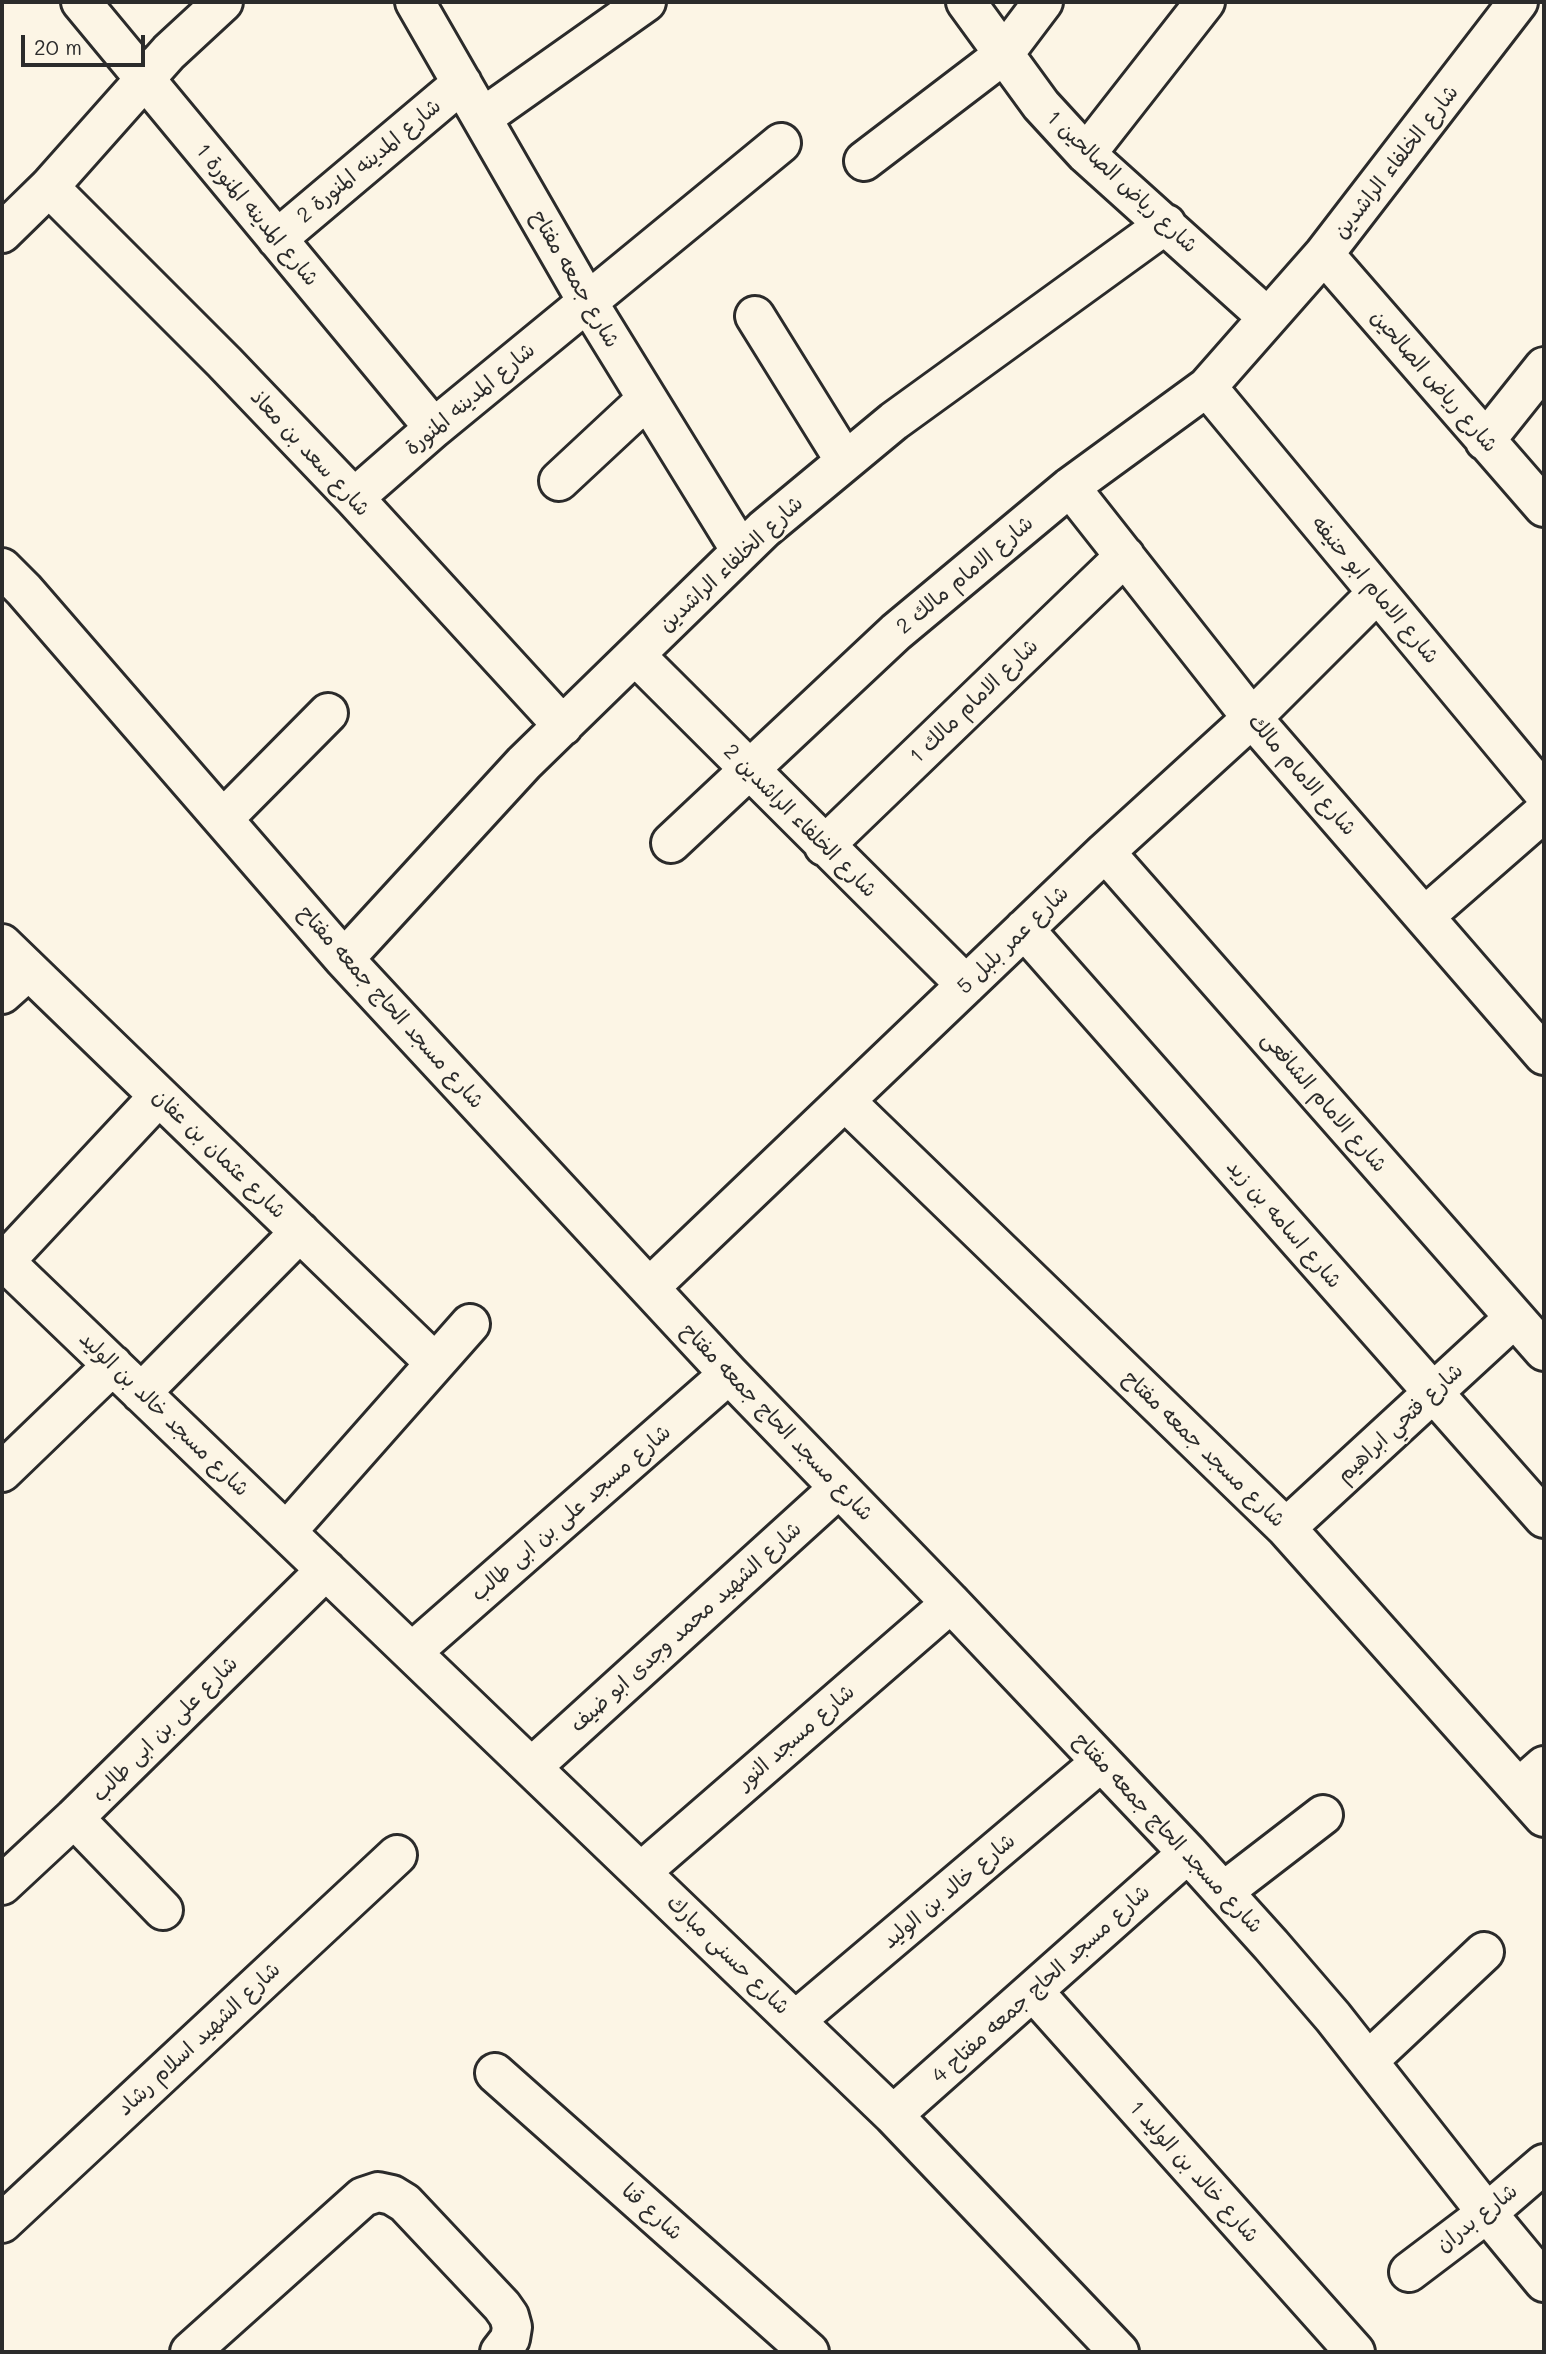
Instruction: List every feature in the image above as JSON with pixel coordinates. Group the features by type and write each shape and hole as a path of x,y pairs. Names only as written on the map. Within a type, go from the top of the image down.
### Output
{"street":[{"name":"شارع المدينه المنورة 1","path":"81,2 434,428"},
{"path":"2,233 49,187 144,79 223,2"},
{"name":"شارع جمعه مفتاح","path":"415,2 586,301 741,551"},
{"path":"482,118 646,2"},
{"name":"شارع رياض الصالحين 1","path":"966,2 1041,105 1086,154 1267,317"},
{"path":"864,161 1003,55 1043,2"},
{"path":"1086,154 1205,2"},
{"name":"شارع الخلفاء الراشدين","path":"1267,317 1324,254 1518,2"},
{"name":"شارع المدينه المنورة 2","path":"277,239 461,83"},
{"name":"شارع المدينه المنورة","path":"354,498 586,301 781,143"},
{"name":"شارع سعد بن معاذ","path":"49,187 224,362 354,498 563,726"},
{"name":"شارع الخلفاء الراشدين","path":"344,959 515,773 764,529 894,421 1166,225"},
{"name":"شارع رياض الصالحين","path":"1324,254 1544,507"},
{"path":"755,316 845,461"},
{"name":"شارع الامام مالك 2","path":"671,843 896,632 1070,487 1207,387 1267,317"},
{"path":"1485,441 1544,367"},
{"name":"شارع الامام ابو حنيفه","path":"1207,387 1544,793"},
{"path":"559,481 647,399"},
{"name":"شارع الامام مالك","path":"1070,487 1252,718 1544,1055"},
{"name":"شارع الامام مالك 1","path":"824,846 1125,556"},
{"name":"شارع مسجد الحاج جمعه مفتاح","path":"2,568 344,959 729,1374 951,1603 1188,1853 1280,1955 1544,2282"},
{"name":"شارع عمر بلبل 5","path":"650,1287 1105,852 1252,718 1377,593"},
{"name":"شارع الخلفاء الراشدين 2","path":"635,655 966,985"},
{"path":"223,819 328,713"},
{"path":"1425,916 1544,812"},
{"name":"شارع الامام الشافعى","path":"1105,852 1544,1351"},
{"name":"شارع اسامه بن زيد","path":"1024,929 1544,1518"},
{"name":"شارع عثمان بن عفان","path":"11,970 159,1096 435,1363"},
{"path":"3,1261 159,1096"},
{"name":"شارع مسجد جمعه مفتاح","path":"845,1101 1286,1528 1532,1777 1544,1817"},
{"path":"141,1393 300,1232"},
{"name":"شارع مسجد خالد بن الوليد","path":"3,1261 326,1570"},
{"name":"شارع فتحي ابراهيم","path":"1286,1528 1514,1318"},
{"path":"287,1531 470,1324"},
{"path":"2,1472 113,1365"},
{"name":"شارع مسجد على بن ابى طالب","path":"412,1652 729,1374"},
{"name":"شارع الشهيد محمد وجدى ابو ضيف","path":"533,1766 839,1488"},
{"name":"شارع حسنى مبارك","path":"326,1570 533,1766 893,2115 1119,2352"},
{"name":"شارع على بن ابى طالب","path":"2,1885 74,1818 326,1570"},
{"name":"شارع مسجد النور","path":"641,1872 951,1603"},
{"name":"شارع خالد بن الوليد","path":"796,2020 1101,1762"},
{"path":"1223,1892 1323,1815"},
{"path":"74,1818 163,1910"},
{"name":"شارع مسجد الحاج جمعه مفتاح 4","path":"893,2115 1188,1853"},
{"name":"شارع الشهيد اسلام رشاد","path":"2,2223 397,1855"},
{"path":"1368,2061 1484,1952"},
{"name":"شارع خالد بن الوليد 1","path":"1033,1992 1355,2352"},
{"name":"شارع قنا","path":"495,2073 809,2352"},
{"name":"شارع بدران","path":"1409,2272 1487,2213 1544,2164"},
{"path":"190,2352 363,2197 378,2192 392,2195 405,2203 502,2306 512,2327 510,2339 500,2352"}]}
